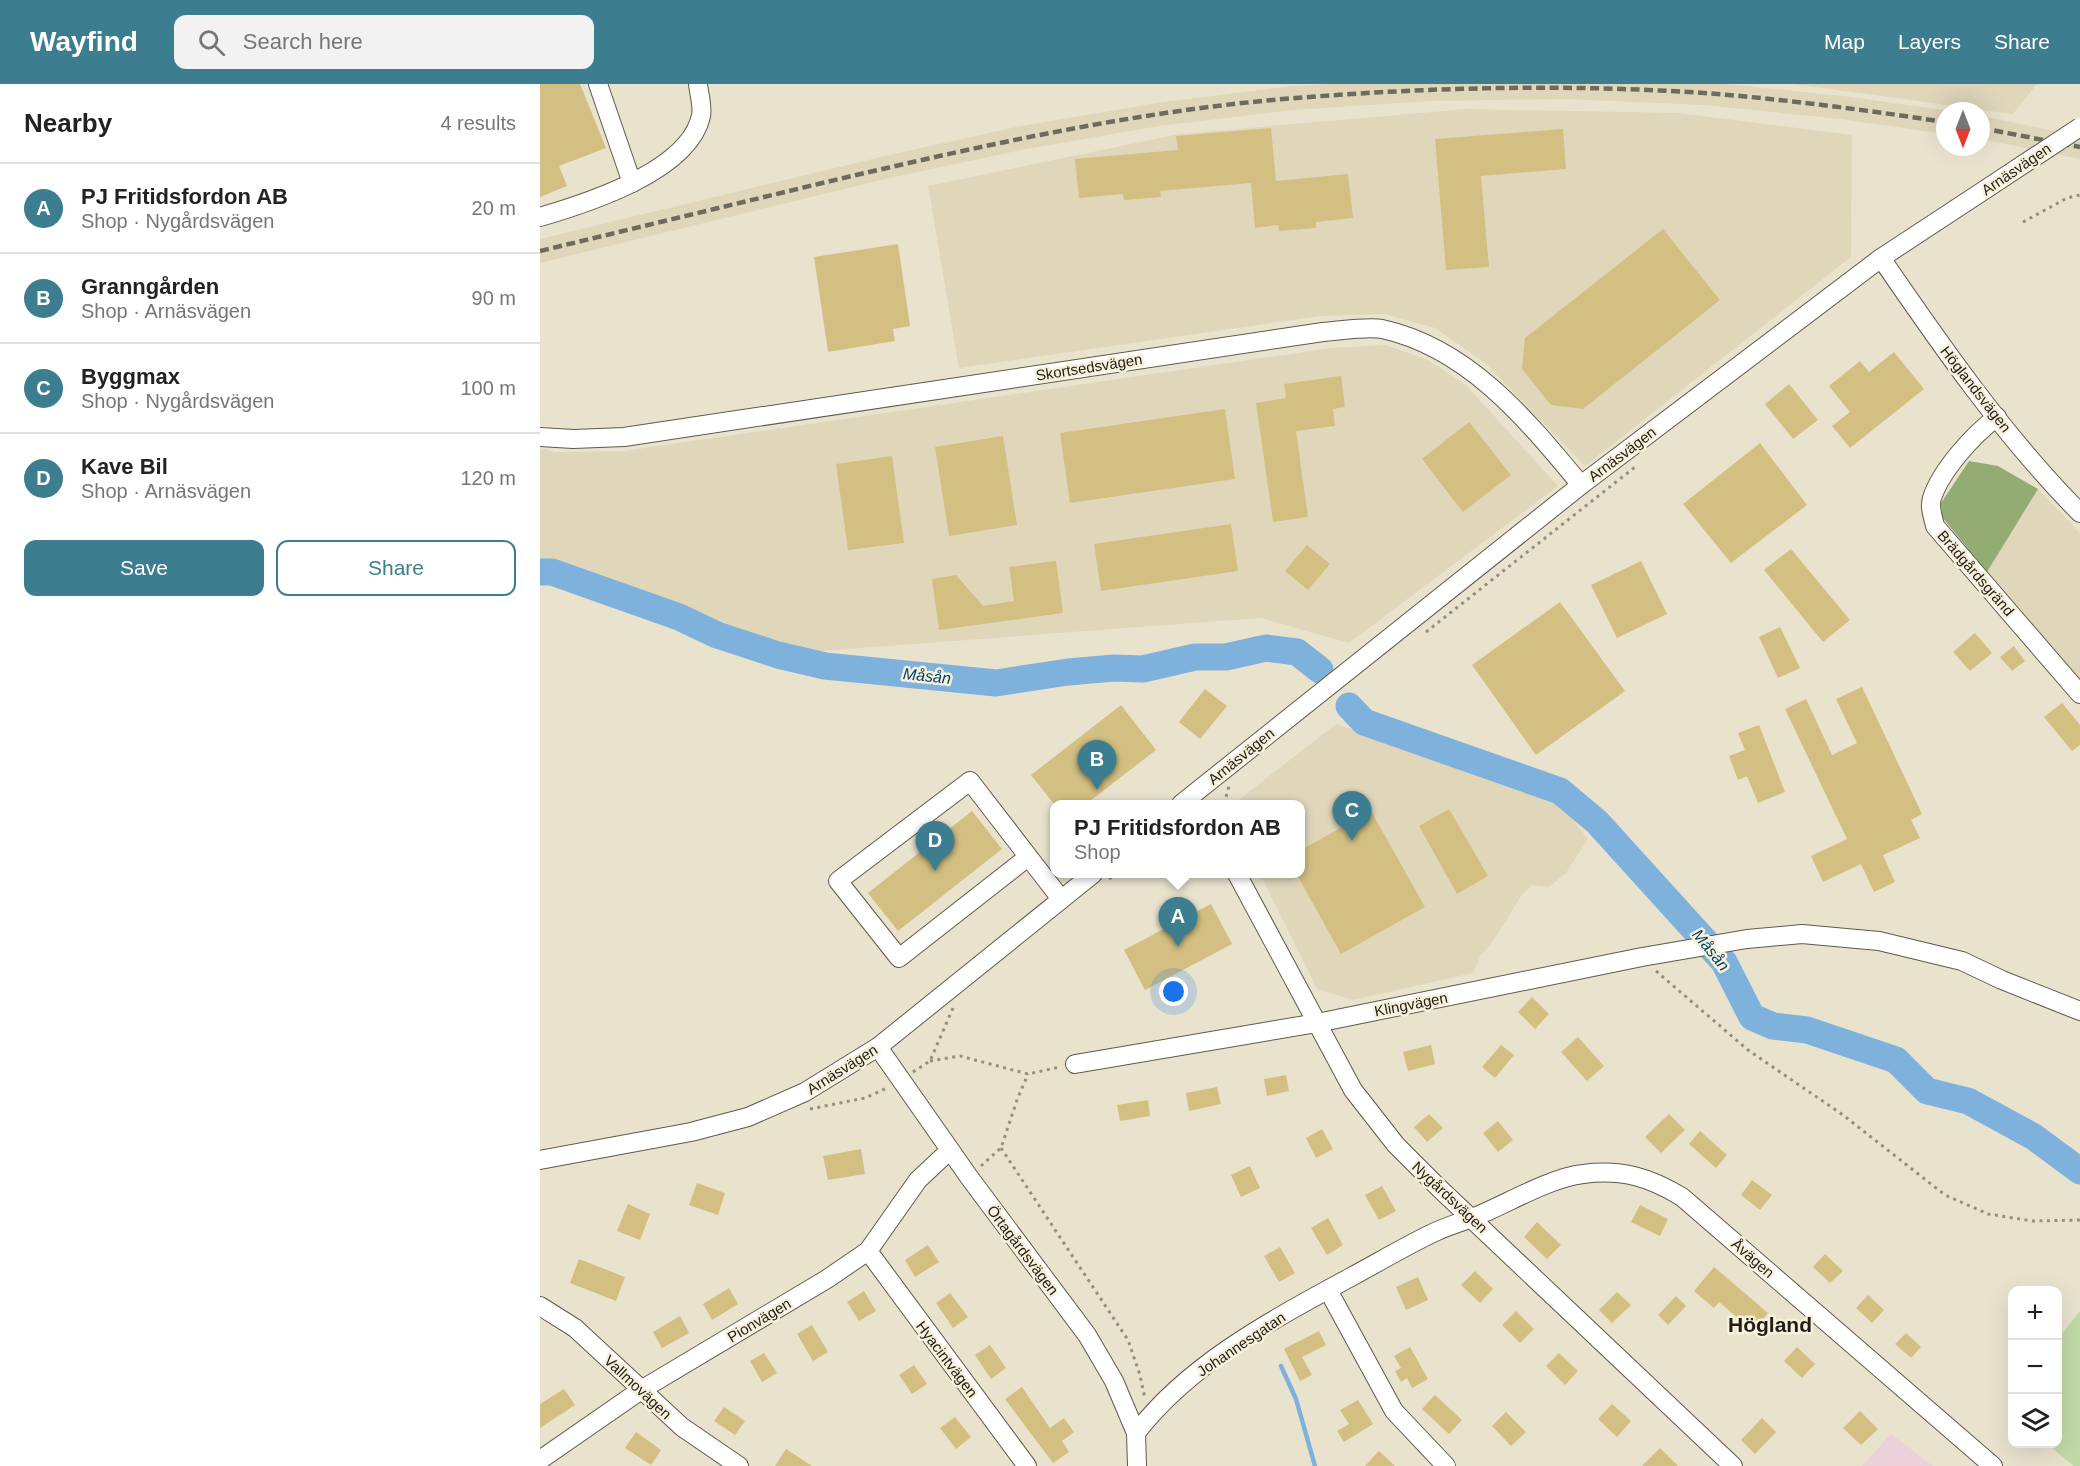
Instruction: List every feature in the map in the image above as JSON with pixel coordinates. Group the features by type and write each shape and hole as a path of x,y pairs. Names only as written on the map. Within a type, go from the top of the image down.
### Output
{"street":[{"path":"598,84 632,183"},
{"path":"540,217 610,193 655,172 692,140 702,114 698,84"},
{"name":"Arnäsvägen","path":"1192,800 1581,485 1881,258 2080,127"},
{"name":"Höglandsvägen","path":"1881,258 1950,357 1996,417 2057,490 2080,513"},
{"name":"Skortsedsvägen","path":"540,437 573,439 624,436 1311,333 1380,328 1431,344 1470,369 1529,422 1581,485"},
{"name":"Brädgårdsgränd","path":"1996,417 1976,433 1940,480 1932,499 1931,509 1935,526 2080,694"},
{"path":"1028,857 898,958 838,881 970,781 1061,899"},
{"name":"Arnäsvägen","path":"540,1160 681,1134 748,1117 805,1092 878,1047 1087,878"},
{"name":"Nygårdsvägen","path":"1240,878 1353,1090 1396,1144 1733,1466"},
{"name":"Klingvägen","path":"1075,1064 1317,1023 1642,957 1747,939 1802,934 1879,941 1962,961 2002,980 2080,1011"},
{"name":"Örtagårdsvägen","path":"878,1047 969,1177 1087,1335 1114,1381 1136,1433 1137,1466"},
{"name":"Pionvägen","path":"540,1460 641,1390 827,1279 868,1251 918,1180 950,1150"},
{"name":"Åvägen","path":"1472,1218 1565,1178 1582,1174 1614,1172 1635,1175 1659,1184 1682,1197 1993,1466"},
{"name":"Johannesgatan","path":"1136,1433 1149,1416 1209,1363 1252,1334 1436,1232 1472,1218"},
{"name":"Hyacintvägen","path":"868,1251 1027,1466"},
{"path":"1328,1290 1394,1411 1446,1466"},
{"name":"Vallmovägen","path":"540,1306 575,1328 682,1426 739,1466"}],"path":[{"path":"2023,222 2067,198 2080,195"},
{"path":"1418,638 1635,467"},
{"path":"1225,800 1230,786"},
{"path":"1642,957 1667,983 1748,1050 1843,1115 1945,1195 1988,1214 2032,1221 2080,1220"},
{"path":"930,1061 960,1056 1028,1074 1075,1064"},
{"path":"969,1177 1001,1148 1028,1074"},
{"path":"1001,1148 1128,1340 1140,1375 1149,1416"}],"shaded area":[{"path":"1331,84 1726,84 1843,96 1936,109 1936,133 1840,119 1703,105 1567,99 1430,101 1294,110 1159,126 1021,150 894,177 540,263 540,239 889,155 1016,127 1156,103 1292,86"},
{"path":"1793,84 2037,84 2013,114 1990,111 1990,102 1936,104"},
{"path":"1466,109 1679,113 1852,135 1851,257 1585,466 1484,362 1435,328 1384,314 1320,316 959,368 928,186 1179,134"},
{"path":"1990,118 2080,136 2080,159 1990,141"},
{"path":"1386,345 1428,360 1466,385 1558,486 1349,643 1260,618 793,653 654,599 540,564 540,448 555,452 624,451 1331,348"},
{"path":"2038,489 2080,533 2080,683 1987,572"},
{"path":"1336,724 1557,800 1588,839 1566,873 1549,887 1532,885 1521,896 1494,940 1481,955 1473,973 1353,1000 1317,989 1262,878 1305,878 1305,800 1241,800"},
{"path":"1891,1434 1933,1466 1862,1466"}],"green space":[{"path":"1969,461 1998,466 2038,489 1987,572 1942,517 1941,503"},
{"path":"2080,1311 2080,1466 2074,1466 2052,1448 2062,1448 2062,1334"}],"building":[{"path":"540,84 580,84 606,148 559,166 567,186 540,197"},
{"path":"1271,128 1276,181 1348,174 1353,218 1316,222 1316,228 1279,231 1278,225 1255,228 1251,183 1160,191 1161,197 1124,200 1123,194 1079,198 1075,159 1178,150 1176,136"},
{"path":"1563,129 1566,169 1481,176 1489,267 1446,270 1435,139"},
{"path":"1663,229 1720,300 1583,409 1551,405 1522,369 1525,338"},
{"path":"898,244 910,326 893,329 895,341 828,352 814,257"},
{"path":"1894,352 1924,389 1850,448 1832,426 1850,412 1829,386 1860,361 1869,372"},
{"path":"1341,376 1345,407 1333,409 1335,426 1296,431 1308,517 1273,522 1256,403 1286,398 1284,384"},
{"path":"1789,384 1818,420 1793,439 1765,404"},
{"path":"1225,409 1235,479 1070,503 1060,433"},
{"path":"1469,422 1511,475 1463,512 1422,459"},
{"path":"1003,436 1017,525 949,536 935,447"},
{"path":"1760,443 1807,505 1731,563 1683,504"},
{"path":"892,456 904,543 848,550 836,464"},
{"path":"1231,524 1238,571 1101,591 1094,544"},
{"path":"1307,545 1330,564 1308,590 1285,571"},
{"path":"1791,549 1850,620 1823,642 1764,570"},
{"path":"1056,561 1063,613 939,630 932,579 956,575 983,606 1014,601 1009,567"},
{"path":"1641,561 1667,614 1617,638 1591,585"},
{"path":"1560,602 1625,691 1536,755 1472,665"},
{"path":"1780,627 1800,668 1778,678 1759,637"},
{"path":"1975,633 1992,653 1970,671 1953,652"},
{"path":"2014,646 2025,661 2012,671 2000,657"},
{"path":"1862,687 1922,814 1911,820 1920,838 1883,855 1895,882 1874,892 1861,864 1823,882 1811,856 1847,839 1785,709 1806,699 1832,755 1857,743 1836,699"},
{"path":"1205,689 1227,706 1200,739 1179,722"},
{"path":"2062,703 2080,725 2080,745 2072,751 2044,717"},
{"path":"1121,705 1156,750 1091,800 1051,800 1031,775"},
{"path":"1759,725 1785,792 1758,803 1747,776 1738,780 1729,756 1745,750 1738,733"},
{"path":"1449,809 1488,876 1457,894 1419,826"},
{"path":"972,811 1002,849 898,931 868,893"},
{"path":"1371,811 1425,907 1341,954 1299,878 1305,878 1305,848"},
{"path":"1211,904 1232,944 1145,990 1124,950"},
{"path":"1532,997 1549,1014 1535,1029 1518,1012"},
{"path":"1578,1037 1604,1066 1587,1081 1561,1052"},
{"path":"1431,1045 1435,1064 1408,1071 1403,1052"},
{"path":"1501,1045 1514,1055 1495,1078 1482,1067"},
{"path":"1286,1075 1289,1091 1267,1096 1264,1079"},
{"path":"1217,1087 1221,1104 1189,1111 1186,1093"},
{"path":"1148,1100 1150,1116 1120,1121 1117,1105"},
{"path":"1429,1114 1443,1128 1427,1142 1414,1127"},
{"path":"1669,1114 1685,1130 1661,1153 1645,1137"},
{"path":"1498,1121 1513,1140 1498,1152 1483,1133"},
{"path":"1322,1129 1333,1149 1316,1158 1306,1138"},
{"path":"1700,1131 1727,1155 1716,1168 1689,1144"},
{"path":"861,1149 865,1174 828,1180 823,1156"},
{"path":"1250,1166 1260,1188 1241,1197 1231,1175"},
{"path":"1752,1180 1772,1195 1760,1210 1741,1195"},
{"path":"697,1183 725,1193 718,1215 689,1205"},
{"path":"1382,1186 1396,1211 1379,1220 1365,1195"},
{"path":"628,1204 650,1214 640,1240 617,1231"},
{"path":"1640,1205 1668,1219 1660,1236 1631,1222"},
{"path":"1328,1218 1343,1245 1327,1255 1311,1228"},
{"path":"1537,1222 1561,1245 1547,1259 1524,1237"},
{"path":"928,1245 939,1262 915,1277 905,1260"},
{"path":"1280,1247 1295,1273 1279,1282 1264,1256"},
{"path":"1825,1254 1843,1271 1830,1283 1813,1267"},
{"path":"579,1259 625,1277 616,1301 570,1283"},
{"path":"1714,1267 1768,1313 1753,1331 1719,1302 1714,1308 1694,1291"},
{"path":"1475,1271 1493,1289 1480,1303 1461,1285"},
{"path":"1418,1277 1428,1300 1406,1310 1396,1287"},
{"path":"729,1288 738,1304 712,1320 703,1304"},
{"path":"864,1291 876,1311 859,1321 847,1302"},
{"path":"1617,1292 1631,1305 1612,1323 1599,1310"},
{"path":"950,1293 968,1317 953,1328 936,1303"},
{"path":"1868,1295 1884,1310 1872,1323 1856,1308"},
{"path":"1676,1296 1686,1306 1668,1325 1658,1315"},
{"path":"1516,1311 1534,1329 1520,1343 1502,1325"},
{"path":"680,1316 689,1333 662,1348 653,1332"},
{"path":"812,1325 828,1352 813,1361 797,1334"},
{"path":"1319,1331 1326,1345 1302,1357 1312,1375 1300,1381 1284,1349"},
{"path":"1906,1333 1921,1347 1911,1358 1895,1344"},
{"path":"990,1345 1006,1368 991,1379 975,1355"},
{"path":"1410,1347 1428,1379 1412,1388 1407,1378 1401,1382 1395,1371 1401,1368 1394,1356"},
{"path":"1797,1347 1815,1364 1802,1378 1784,1361"},
{"path":"764,1353 777,1373 762,1382 750,1361"},
{"path":"1559,1353 1578,1371 1565,1385 1546,1366"},
{"path":"914,1365 927,1384 912,1394 899,1375"},
{"path":"1022,1387 1050,1428 1064,1418 1074,1432 1062,1441 1069,1452 1053,1463 1005,1399"},
{"path":"564,1389 575,1405 540,1428 540,1404"},
{"path":"1435,1395 1462,1420 1449,1434 1422,1409"},
{"path":"1358,1400 1373,1424 1344,1442 1337,1431 1349,1424 1340,1410"},
{"path":"1612,1404 1631,1421 1617,1437 1598,1419"},
{"path":"724,1407 745,1421 735,1435 714,1421"},
{"path":"1860,1411 1878,1429 1861,1445 1843,1428"},
{"path":"1506,1412 1526,1432 1511,1446 1492,1426"},
{"path":"955,1417 971,1437 956,1449 940,1428"},
{"path":"1762,1418 1776,1432 1755,1454 1741,1440"},
{"path":"636,1432 661,1450 651,1465 625,1448"},
{"path":"1660,1448 1678,1466 1642,1466"},
{"path":"786,1449 812,1466 775,1466"},
{"path":"1379,1451 1395,1466 1365,1466"}],"waterway":[{"name":"Måsån","path":"540,572 552,572 679,617 717,635 778,655 825,666 996,683 1068,672 1114,668 1143,669 1195,657 1226,657 1266,648 1297,652 1320,670"},
{"name":"Måsån","path":"1349,706 1364,722 1560,791 1597,822 1724,962 1752,1017 1773,1026 1807,1030 1896,1060 1927,1091 1968,1101 2034,1137 2080,1171"},
{"path":"1281,1366 1296,1399 1315,1466"}],"railway":[{"path":"540,251 952,153 1123,120 1238,103 1398,91 1602,88 1704,93 1855,109 1936,121"},
{"path":"1990,130 2080,147"}],"place":[{"name":"Granngården","path":"1097,790"},
{"name":"Byggmax","path":"1352,841"},
{"name":"Kave Bil","path":"935,871"},
{"name":"PJ Fritidsfordon AB","path":"1178,947"}],"district":[{"name":"Högland","path":"1770,1324"}]}
